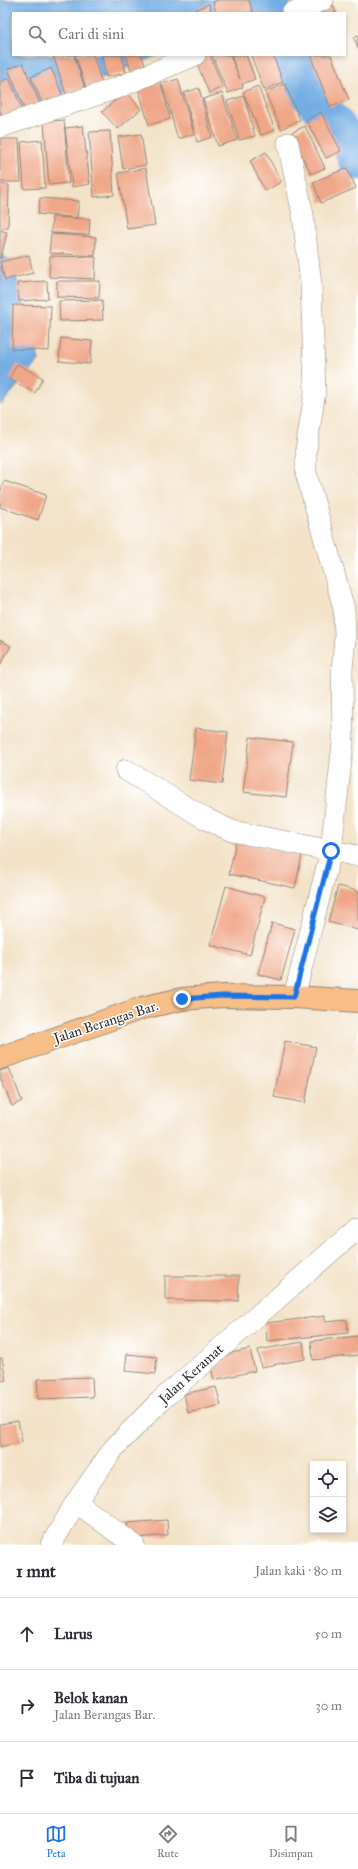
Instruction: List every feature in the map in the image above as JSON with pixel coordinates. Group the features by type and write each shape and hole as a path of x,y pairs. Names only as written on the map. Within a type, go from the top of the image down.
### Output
{"main road":[{"name":"Jalan Berangas Bar.","path":"0,1058 142,1008 182,999 222,996 294,997 358,1001"}],"street":[{"path":"294,12 323,0"},
{"path":"0,126 117,88 193,56"},
{"path":"288,143 303,215 311,285 315,392 306,450 306,473 344,609 345,637 342,670 343,743 331,851 294,997"},
{"path":"126,770 204,818 232,831 358,856"},
{"name":"Jalan Keramat","path":"51,1545 76,1502 114,1448 160,1401 358,1228"},
{"path":"76,1502 134,1545"}],"water":[{"path":"0,0 296,0 266,12 12,12 12,56 156,56 0,119"},
{"path":"0,256 11,260 39,360 0,406"}],"building":[{"path":"218,0 249,0 253,12 216,12 213,2"},
{"path":"209,4 212,12 196,12 195,10"},
{"path":"333,5 336,12 314,12"},
{"path":"358,35 358,48 354,37"},
{"path":"53,56 74,56 85,88 66,94"},
{"path":"75,56 93,56 102,83 86,88"},
{"path":"102,56 122,56 126,73 106,77"},
{"path":"126,56 142,56 146,69 132,73"},
{"path":"202,56 210,56 223,87 209,93 195,59"},
{"path":"212,56 230,56 240,79 231,56 246,56 255,79 242,84 243,87 228,93"},
{"path":"251,56 273,56 283,82 264,90"},
{"path":"331,56 349,100 330,107 311,57"},
{"path":"23,63 40,104 25,110 8,69"},
{"path":"51,68 63,96 43,105 31,77"},
{"path":"9,78 22,109 2,117 0,112 0,82"},
{"path":"178,79 194,134 178,139 162,84"},
{"path":"160,81 170,119 149,125 138,87"},
{"path":"285,84 300,120 281,129 265,92"},
{"path":"258,86 275,130 261,135 243,92"},
{"path":"199,88 212,137 197,142 184,93"},
{"path":"126,91 141,109 118,129 102,112"},
{"path":"222,93 237,140 218,146 203,99"},
{"path":"244,96 255,136 239,140 227,101"},
{"path":"321,112 341,151 326,158 306,120"},
{"path":"64,120 69,183 49,185 44,122"},
{"path":"83,126 90,184 72,187 65,128"},
{"path":"305,126 325,168 311,174 291,133"},
{"path":"110,131 114,195 94,197 89,132"},
{"path":"141,134 146,165 123,169 118,137"},
{"path":"0,139 19,139 21,182 0,182"},
{"path":"42,140 45,188 24,189 21,142"},
{"path":"266,152 281,182 265,191 250,161"},
{"path":"146,168 155,225 127,229 118,173"},
{"path":"347,168 356,188 321,203 313,182"},
{"path":"0,184 9,185 8,228 0,228"},
{"path":"40,198 79,201 77,218 38,214"},
{"path":"52,217 90,219 89,235 51,233"},
{"path":"0,230 7,232 1,258 0,258"},
{"path":"51,234 96,237 95,256 49,253"},
{"path":"29,255 33,273 5,280 0,262"},
{"path":"50,256 96,257 95,279 49,277"},
{"path":"47,281 48,299 19,301 17,283"},
{"path":"57,281 100,281 99,298 57,297"},
{"path":"102,300 103,320 60,321 59,301"},
{"path":"13,305 51,306 49,351 12,349"},
{"path":"61,338 92,341 90,364 59,361"},
{"path":"17,364 43,378 35,393 9,379"},
{"path":"4,481 46,495 38,520 0,507 0,493"},
{"path":"0,640 11,646 0,665"},
{"path":"196,728 228,732 222,784 189,780"},
{"path":"250,737 293,742 286,797 243,792"},
{"path":"236,841 302,855 295,888 229,874"},
{"path":"226,886 265,897 250,955 210,945"},
{"path":"338,886 358,891 358,930 328,922"},
{"path":"272,923 295,929 281,980 258,974"},
{"path":"285,1041 316,1047 305,1103 274,1097"},
{"path":"9,1068 22,1101 12,1106 0,1077 0,1071"},
{"path":"165,1276 239,1276 238,1301 165,1300"},
{"path":"325,1316 325,1322 347,1320 348,1333 267,1341 266,1323"},
{"path":"358,1336 358,1355 313,1360 311,1341"},
{"path":"303,1342 305,1359 261,1367 258,1350"},
{"path":"250,1349 255,1371 214,1380 209,1358"},
{"path":"127,1354 157,1357 155,1374 125,1371"},
{"path":"0,1358 2,1358 6,1380 0,1381"},
{"path":"92,1377 93,1397 38,1399 37,1379"},
{"path":"216,1387 221,1405 188,1413 184,1394"},
{"path":"18,1421 22,1442 0,1447 0,1424"},
{"path":"167,1520 168,1535 128,1539 127,1523"}],"waterway":[{"path":"267,0 273,12"},
{"path":"291,56 308,92 353,147 358,161"}],"route":[{"path":"182,999 222,996 294,997 331,851"}]}
